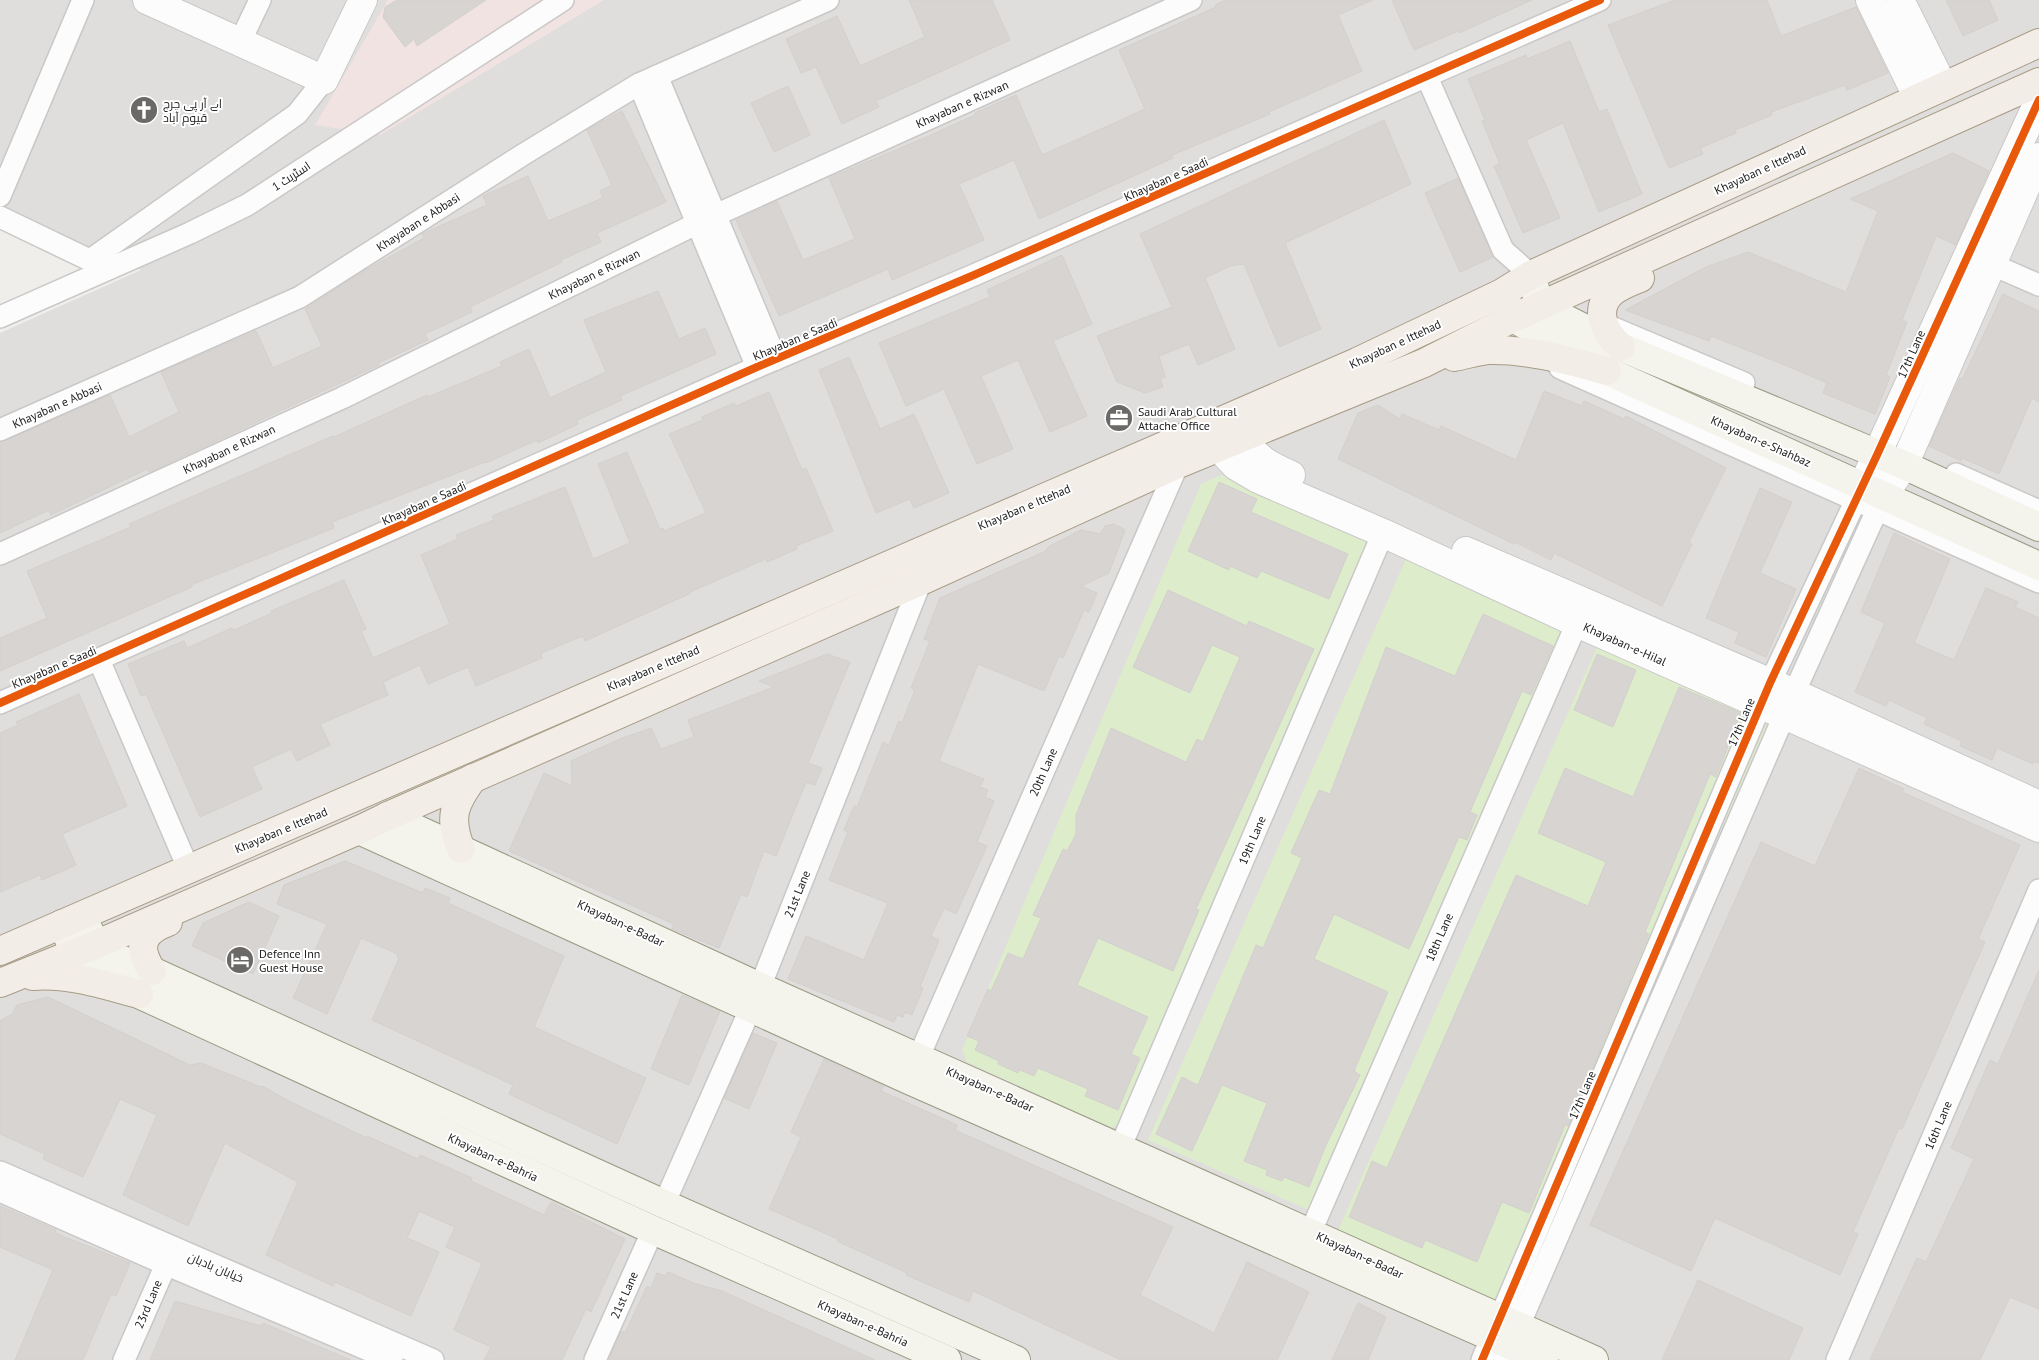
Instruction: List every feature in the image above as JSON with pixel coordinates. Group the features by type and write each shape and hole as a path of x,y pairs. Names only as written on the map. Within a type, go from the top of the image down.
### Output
{"main road":[{"name":"Khayaban e Ittehad","path":"0,950 189,870 1357,362 1502,293 1531,275 2039,43"},
{"name":"Khayaban e Ittehad","path":"0,983 94,955 262,872 921,581 1178,464 1424,363 1513,318 2039,82"},
{"path":"1621,347 1611,339 1604,324 1603,307 1612,292 1665,268 1677,244"},
{"path":"1531,275 1540,306 1621,347 1906,459 2039,527"},
{"path":"1502,293 1513,318"},
{"name":"Khayaban-e-Shahbaz","path":"1513,318 1607,371 1870,499 2039,566"},
{"path":"1424,363 1486,350 1523,351 1553,356 1607,371"},
{"path":"461,849 455,836 453,821 455,807 473,778"},
{"name":"Khayaban-e-Badar","path":"388,816 461,849 756,997"},
{"name":"Khayaban-e-Badar","path":"359,830 756,997 1306,1242"},
{"path":"0,983 34,976 53,975 82,979 146,982 143,943 152,928 254,886 262,872"},
{"path":"72,920 93,920 96,930 94,955"},
{"path":"72,920 94,955"},
{"name":"Khayaban-e-Bahria","path":"94,955 652,1230 947,1360"},
{"name":"Khayaban-e-Bahria","path":"146,982 664,1204 1016,1360"},
{"name":"Khayaban-e-Badar","path":"914,1068 1120,1148 1501,1341 1544,1360"},
{"name":"Khayaban-e-Badar","path":"1501,1341 1594,1360"}],"street":[{"path":"0,196 83,0"},
{"path":"240,42 260,0"},
{"path":"90,260 297,114 324,80 363,0"},
{"name":"اسٹریٹ 1","path":"0,317 247,205 563,0"},
{"name":"Khayaban e Abbasi","path":"0,430 300,297 524,154 648,80 828,0"},
{"name":"Khayaban e Rizwan","path":"0,554 342,398 707,219 1191,0"},
{"name":"Khayaban e Saadi","path":"0,703 757,367 1427,77 1600,0"},
{"path":"1870,0 1918,98"},
{"path":"1900,0 1943,86"},
{"path":"161,3 240,42 324,80"},
{"path":"1427,77 1503,250 1531,275"},
{"path":"648,80 707,219 776,359"},
{"name":"17th Lane","path":"1501,1341 1778,698 1870,499 1880,449 2039,100"},
{"name":"17th Lane","path":"1870,499 1906,459 2039,158"},
{"path":"0,217 109,269"},
{"path":"707,219 757,367"},
{"path":"1502,293 1503,250"},
{"path":"1993,265 2039,285"},
{"path":"1604,324 1880,449"},
{"path":"1523,351 1870,499 2039,582"},
{"path":"1244,436 1252,453 1281,470 1778,698 2039,805"},
{"name":"Khayaban-e-Hilal","path":"1218,447 1236,466 1248,474 1384,533 1577,623 1778,698 2039,828"},
{"path":"1906,459 2039,511"},
{"name":"20th Lane","path":"914,1068 1178,464"},
{"name":"19th Lane","path":"1120,1148 1384,533"},
{"name":"21st Lane","path":"664,1204 756,997 921,581"},
{"name":"18th Lane","path":"1306,1242 1577,623"},
{"path":"99,660 189,870"},
{"name":"16th Lane","path":"1837,1360 2039,890"},
{"name":"خیابان بادبان","path":"0,1172 169,1256 357,1353 392,1360"},
{"name":"خیابان بادبان","path":"0,1191 434,1360"},
{"name":"21st Lane","path":"595,1360 652,1230"},
{"name":"23rd Lane","path":"124,1360 169,1256"}],"shaded area":[{"path":"0,0 2039,0 2039,1360 0,1360 0,333 141,270 0,213"},
{"path":"388,0 604,0 380,135 315,125"}],"green space":[{"path":"1221,475 1368,543 1122,1122 1111,1128 967,1062 962,1050 1201,484"},
{"path":"1410,550 1583,626 1311,1211 1148,1140"},
{"path":"1598,645 1771,722 1500,1306 1336,1235"}],"building":[{"path":"397,0 486,0 417,46 414,39 405,47 383,17 385,7"},
{"path":"909,0 992,0 1010,40 876,101 879,107 842,124 816,67 801,73 786,39 837,16 860,66 925,37"},
{"path":"1225,0 1373,0 1338,15 1362,71 1269,112 1270,114 1172,155 1173,158 1039,219 1014,160 959,184 984,240 892,280 888,269 779,316 736,220 777,201 803,260 855,239 829,178 929,136 975,115 975,113 1016,95 1042,155 1110,125 1145,109 1119,50 1216,7 1215,5"},
{"path":"1392,0 1532,0 1459,33 1458,31 1414,50"},
{"path":"1675,0 1767,0 1781,36 1856,7 1888,73 1847,90 1845,85 1771,112 1772,115 1735,130 1736,133 1700,148 1703,154 1669,168 1608,25"},
{"path":"1946,0 1989,0 1998,20 1963,36"},
{"path":"1570,41 1599,112 1607,109 1642,194 1599,212 1563,123 1526,140 1560,218 1523,233 1494,166 1500,164 1482,121 1485,120 1468,79 1526,55 1527,59"},
{"path":"788,86 810,135 774,152 751,103"},
{"path":"622,111 666,202 597,233 601,242 561,260 562,262 470,307 472,312 425,334 428,340 378,363 379,365 149,472 147,469 51,515 49,510 0,533 0,442 110,395 129,437 179,412 161,372 256,331 273,368 322,346 305,309 364,271 424,238 422,234 487,205 483,196 528,176 548,221 603,198 600,191 612,185 587,130"},
{"path":"1384,120 1411,184 1285,243 1321,329 1279,347 1244,264 1230,266 1205,278 1235,349 1198,365 1189,344 1159,356 1165,377 1160,379 1163,387 1145,393 1117,382 1097,336 1172,307 1140,234"},
{"path":"1953,153 1989,171 1956,245 1936,236 1902,320 1907,322 1886,375 1890,377 1875,414 1823,393 1827,383 1785,365 1711,336 1709,341 1625,310 1706,267 1748,252 1846,292 1878,211 1850,199"},
{"path":"1458,178 1493,257 1460,272 1425,193"},
{"path":"1062,255 1092,324 1053,341 1087,416 1050,432 1018,360 981,376 1013,449 977,464 944,389 906,406 879,343 990,297 987,290"},
{"path":"658,291 679,339 705,328 716,354 620,396 622,400 577,420 578,424 538,443 537,440 486,463 332,522 334,528 191,585 192,587 0,671 0,638 47,618 27,571 131,527 129,524 334,437 427,395 428,397 502,366 500,362 529,349 550,398 606,372 584,320"},
{"path":"2003,294 2039,311 2039,402 2032,398 1999,474 1962,458 1961,461 1929,446 1960,378 1962,380"},
{"path":"849,357 880,429 914,414 949,493 914,508 910,499 876,513 819,370"},
{"path":"1544,391 1582,406 1584,401 1624,419 1626,416 1726,468 1689,542 1692,544 1662,606 1554,553 1551,560 1515,542 1514,544 1338,459 1358,413 1378,405 1400,419 1402,414 1439,430 1441,426 1516,460"},
{"path":"769,392 802,470 806,468 833,531 796,546 797,549 767,562 766,559 690,592 585,641 583,636 541,653 542,658 476,686 468,667 428,684 420,665 383,682 388,695 320,724 330,745 297,761 291,749 252,767 262,789 200,817 146,694 141,696 128,664 184,641 187,648 232,628 234,630 272,613 271,611 344,580 366,629 361,631 373,658 450,624 421,555 458,539 456,535 494,520 492,516 565,487 593,559 630,543 598,464 627,452 660,529 663,528 664,531 706,513 669,434 703,420 702,417 734,403 736,406"},
{"path":"1219,482 1257,499 1251,512 1348,554 1329,599 1261,571 1257,578 1230,566 1229,570 1188,551"},
{"path":"1760,488 1792,502 1760,573 1796,589 1766,657 1735,643 1739,632 1706,618"},
{"path":"1114,524 1125,530 1109,573 1081,586 1097,593 1089,612 1084,610 1063,658 1059,656 1044,691 978,664 939,761 984,779 980,787 988,790 985,797 994,801 977,842 987,846 956,914 944,908 931,936 939,940 920,987 923,988 912,1015 905,1012 903,1017 897,1015 894,1022 788,979 806,936 864,960 888,903 829,880 848,832 844,830 854,806 857,807 883,742 889,745 899,721 902,723 915,690 911,688 930,641 924,639 940,598 1046,551 1048,547 1081,530 1100,534 1105,526"},
{"path":"1894,533 1950,559 1914,643 1954,660 1986,588 2018,602 2015,607 2039,618 2039,763 2034,761 2033,764 1997,748 1992,760 1960,746 1962,741 1924,724 1927,718 1889,700 1886,706 1855,692 1885,623 1861,612"},
{"path":"1168,590 1247,626 1249,621 1314,649 1196,909 1199,910 1173,971 1098,938 1077,985 1148,1017 1131,1054 1140,1058 1118,1110 1085,1096 1088,1089 1038,1068 1034,1076 1020,1070 1018,1073 998,1064 999,1061 975,1050 979,1041 967,1036 988,989 991,991 1008,953 1023,959 1041,918 1033,915 1063,849 1067,851 1076,834 1076,815 1111,728 1186,762 1197,739 1203,742 1240,657 1212,645 1190,693 1133,667"},
{"path":"1483,614 1553,646 1531,695 1522,691 1470,812 1477,815 1467,840 1459,837 1409,949 1334,914 1314,959 1388,992 1354,1071 1360,1075 1326,1145 1309,1187 1284,1177 1282,1181 1266,1175 1267,1170 1244,1161 1267,1103 1222,1085 1192,1151 1156,1134 1182,1077 1198,1085 1256,945 1263,948 1302,858 1291,853 1319,790 1330,794 1386,647 1455,676"},
{"path":"827,654 850,662 808,763 822,768 815,785 806,782 776,856 764,851 747,897 741,894 719,948 672,929 674,924 509,851 544,773 572,786 571,761 620,739 651,728 661,749 694,737 688,720 774,687 759,681"},
{"path":"1597,654 1636,670 1613,727 1574,710"},
{"path":"1679,687 1741,713 1716,777 1710,774 1645,932 1649,934 1568,1126 1565,1125 1529,1213 1502,1202 1477,1262 1425,1240 1422,1248 1349,1217 1372,1161 1387,1168 1516,875 1588,906 1606,862 1538,833 1565,768 1633,797"},
{"path":"79,694 127,806 62,834 76,865 42,880 40,875 0,892 0,733 18,725 16,722"},
{"path":"1859,768 1904,789 1902,792 2020,845 1978,939 1985,942 1902,1129 1899,1128 1853,1232 1858,1234 1840,1275 1715,1218 1691,1271 1590,1225 1761,842 1815,866"},
{"path":"345,861 423,893 425,888 450,898 448,903 564,956 534,1027 646,1078 617,1144 509,1094 513,1085 372,1020 399,958 397,957 398,954 361,938 327,1014 293,998 327,924 277,904 284,885"},
{"path":"249,902 279,916 253,974 192,946 203,923"},
{"path":"2039,970 2039,1309 2010,1297 1980,1360 1870,1360 1917,1258 1926,1262 1974,1159 1951,1148 1990,1060 1998,1064"},
{"path":"682,995 720,1011 689,1085 651,1069"},
{"path":"48,997 190,1065 201,1063 262,1086 367,1138 367,1136 418,1159 420,1155 472,1178 471,1181 544,1215 551,1202 625,1239 591,1312 586,1309 562,1360 484,1360 491,1347 454,1330 482,1263 446,1247 455,1227 419,1211 407,1238 439,1252 411,1316 335,1282 333,1286 266,1255 298,1182 225,1143 188,1226 123,1195 157,1115 120,1099 83,1177 43,1159 45,1154 0,1134 0,1021 12,1014 17,1005"},
{"path":"753,1033 777,1043 749,1109 724,1098"},
{"path":"824,1059 884,1086 881,1091 957,1125 955,1130 1173,1227 1140,1295 1214,1333 1247,1262 1309,1292 1277,1360 1121,1360 973,1291 969,1302 906,1275 907,1273 837,1241 838,1239 769,1209 801,1137 791,1132"},
{"path":"0,1206 56,1230 55,1233 130,1263 116,1296 111,1294 83,1360 15,1360 53,1270 0,1247"},
{"path":"668,1272 696,1284 722,1291 875,1360 609,1360 621,1331 625,1333 647,1286 651,1288 657,1273 665,1276"},
{"path":"1698,1280 1803,1328 1789,1360 1662,1360"},
{"path":"175,1301 261,1326 263,1323 351,1360 150,1360"},
{"path":"1358,1303 1386,1317 1368,1360 1332,1360"}],"cycle path":[{"path":"0,703 757,367 974,275 1600,0"},
{"path":"1482,1360 1770,683 1877,455 2039,100"}],"place":[{"name":"اے آر پی چرچ قیوم آباد","path":"144,110"},
{"name":"Saudi Arab Cultural Attache Office","path":"1119,418"},
{"name":"Defence Inn Guest House","path":"240,960"}]}
